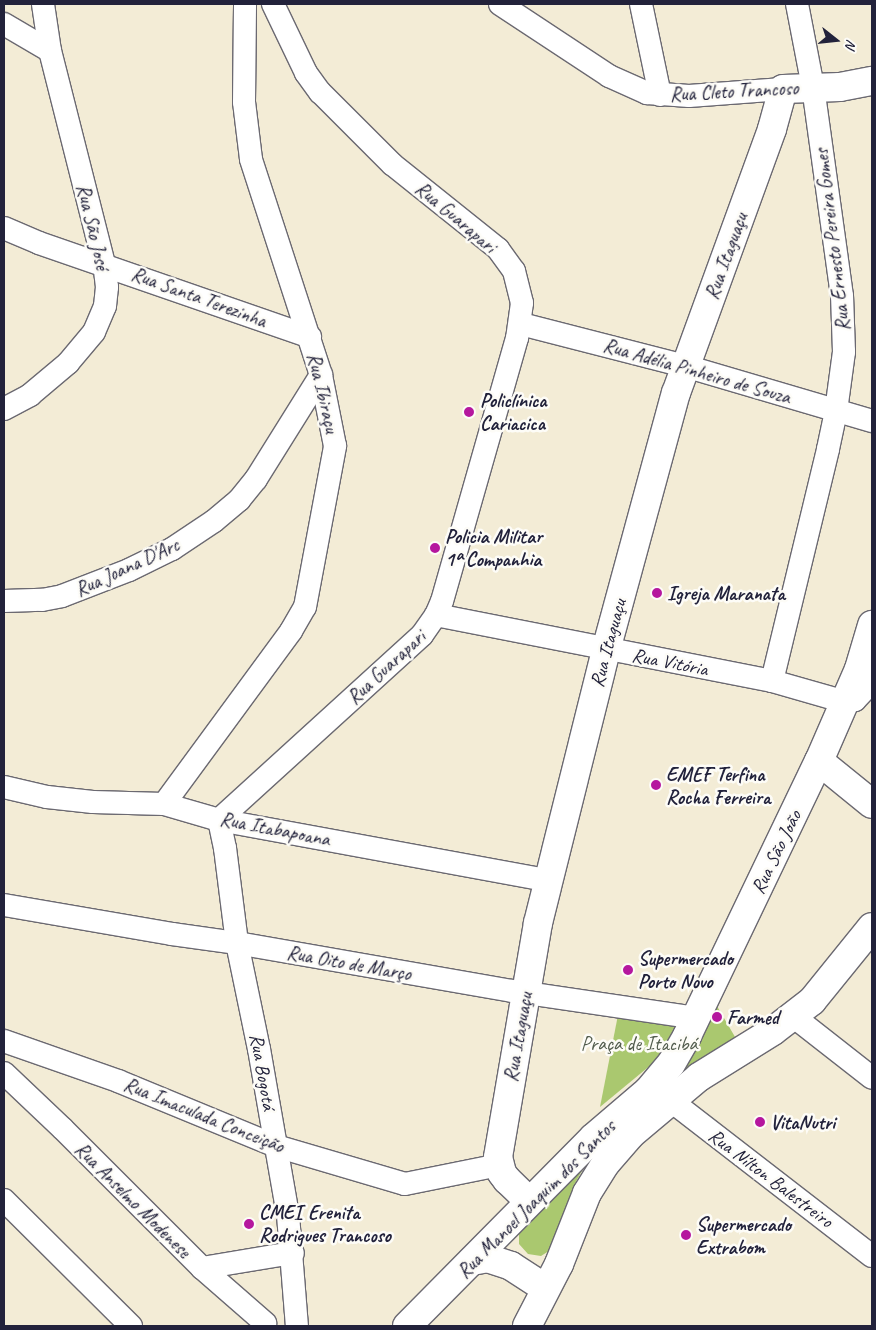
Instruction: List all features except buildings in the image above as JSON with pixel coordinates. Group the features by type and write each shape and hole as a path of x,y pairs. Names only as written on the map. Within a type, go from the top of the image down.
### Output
{"main road":[{"name":"Rua Cleto Trancoso","path":"783,89 840,88 872,81"},
{"name":"Rua Itaguaçu","path":"499,1165 498,1147 547,880 606,650 685,366 766,144 783,89"},
{"name":"Rua São João","path":"665,1072 695,1018 819,761 859,669 872,625"},
{"path":"819,761 872,804"},
{"name":"Rua Manoel Joaquim dos Santos","path":"527,1326 551,1278 587,1193 606,1163 630,1135 699,1077 793,1016 827,985 872,927"},
{"name":"Rua Manoel Joaquim dos Santos","path":"407,1326 528,1201 593,1138 648,1091 665,1072"},
{"path":"499,1165 507,1180 528,1201"},
{"path":"510,1220 514,1244 522,1257 551,1278"},
{"path":"472,1261 487,1258 551,1278"}],"street":[{"name":"Rua São José","path":"4,409 30,395 68,363 94,332 105,306 104,264 50,51 43,4"},
{"name":"Rua Ibiraçu","path":"164,804 291,631 305,607 335,446 321,375 310,337 251,159 244,102 246,4"},
{"name":"Rua Guarapari","path":"220,820 422,635 436,615 442,601 521,324 522,303 518,281 514,271 498,249 392,164 337,110 306,73 273,4"},
{"name":"Rua Cleto Trancoso","path":"500,4 609,76 635,88 660,95 689,96 783,89"},
{"path":"641,4 660,95"},
{"name":"Rua Ernesto Pereira Gomes","path":"772,681 836,411 844,352 842,296 813,87 797,4"},
{"path":"4,24 50,51"},
{"name":"Rua Santa Terezinha","path":"4,228 39,243 310,337"},
{"name":"Rua Adélia Pinheiro de Souza","path":"521,324 685,366 872,421"},
{"name":"Rua Joana D'Arc","path":"4,601 42,600 62,596 130,570 172,549 214,521 239,500 256,479 321,375"},
{"name":"Rua Vitória","path":"436,615 606,650 772,681 845,702"},
{"path":"845,702 855,700 872,682"},
{"name":"Rua Itabapoana","path":"4,787 61,799 164,804 220,820 547,880"},
{"name":"Rua Bogotá","path":"220,820 237,943 254,1021 276,1146 292,1253 297,1326"},
{"name":"Rua Oito de Março","path":"4,905 526,993 695,1018"},
{"path":"793,1016 872,1078"},
{"name":"Rua Imaculada Conceição","path":"4,1041 118,1081 276,1146 405,1184 499,1165"},
{"name":"Rua Anselmo Modenese","path":"4,1073 63,1129 202,1268 265,1323"},
{"name":"Rua Nílton Balestreiro","path":"670,1100 872,1256"},
{"path":"4,1200 131,1326"},
{"path":"202,1268 292,1253"}],"green space":[{"path":"714,1001 738,1042 595,1155 583,1169 574,1185 552,1249 541,1256 528,1254 519,1244 519,1231"},
{"name":"Praça de Itacibá","path":"618,1015 673,1025 676,1028 675,1045 600,1107"}],"place":[{"name":"Policlínica Cariacica","path":"469,412"},
{"name":"Policia Militar 1ª Companhia","path":"435,548"},
{"name":"Igreja Maranata","path":"657,593"},
{"name":"EMEF Terfina Rocha Ferreira","path":"656,785"},
{"name":"Supermercado Porto Novo","path":"628,970"},
{"name":"Farmed","path":"717,1017"},
{"name":"VitaNutri","path":"760,1122"},
{"name":"CMEI Erenita Rodrigues Trancoso","path":"249,1224"},
{"name":"Supermercado Extrabom","path":"686,1235"}]}
